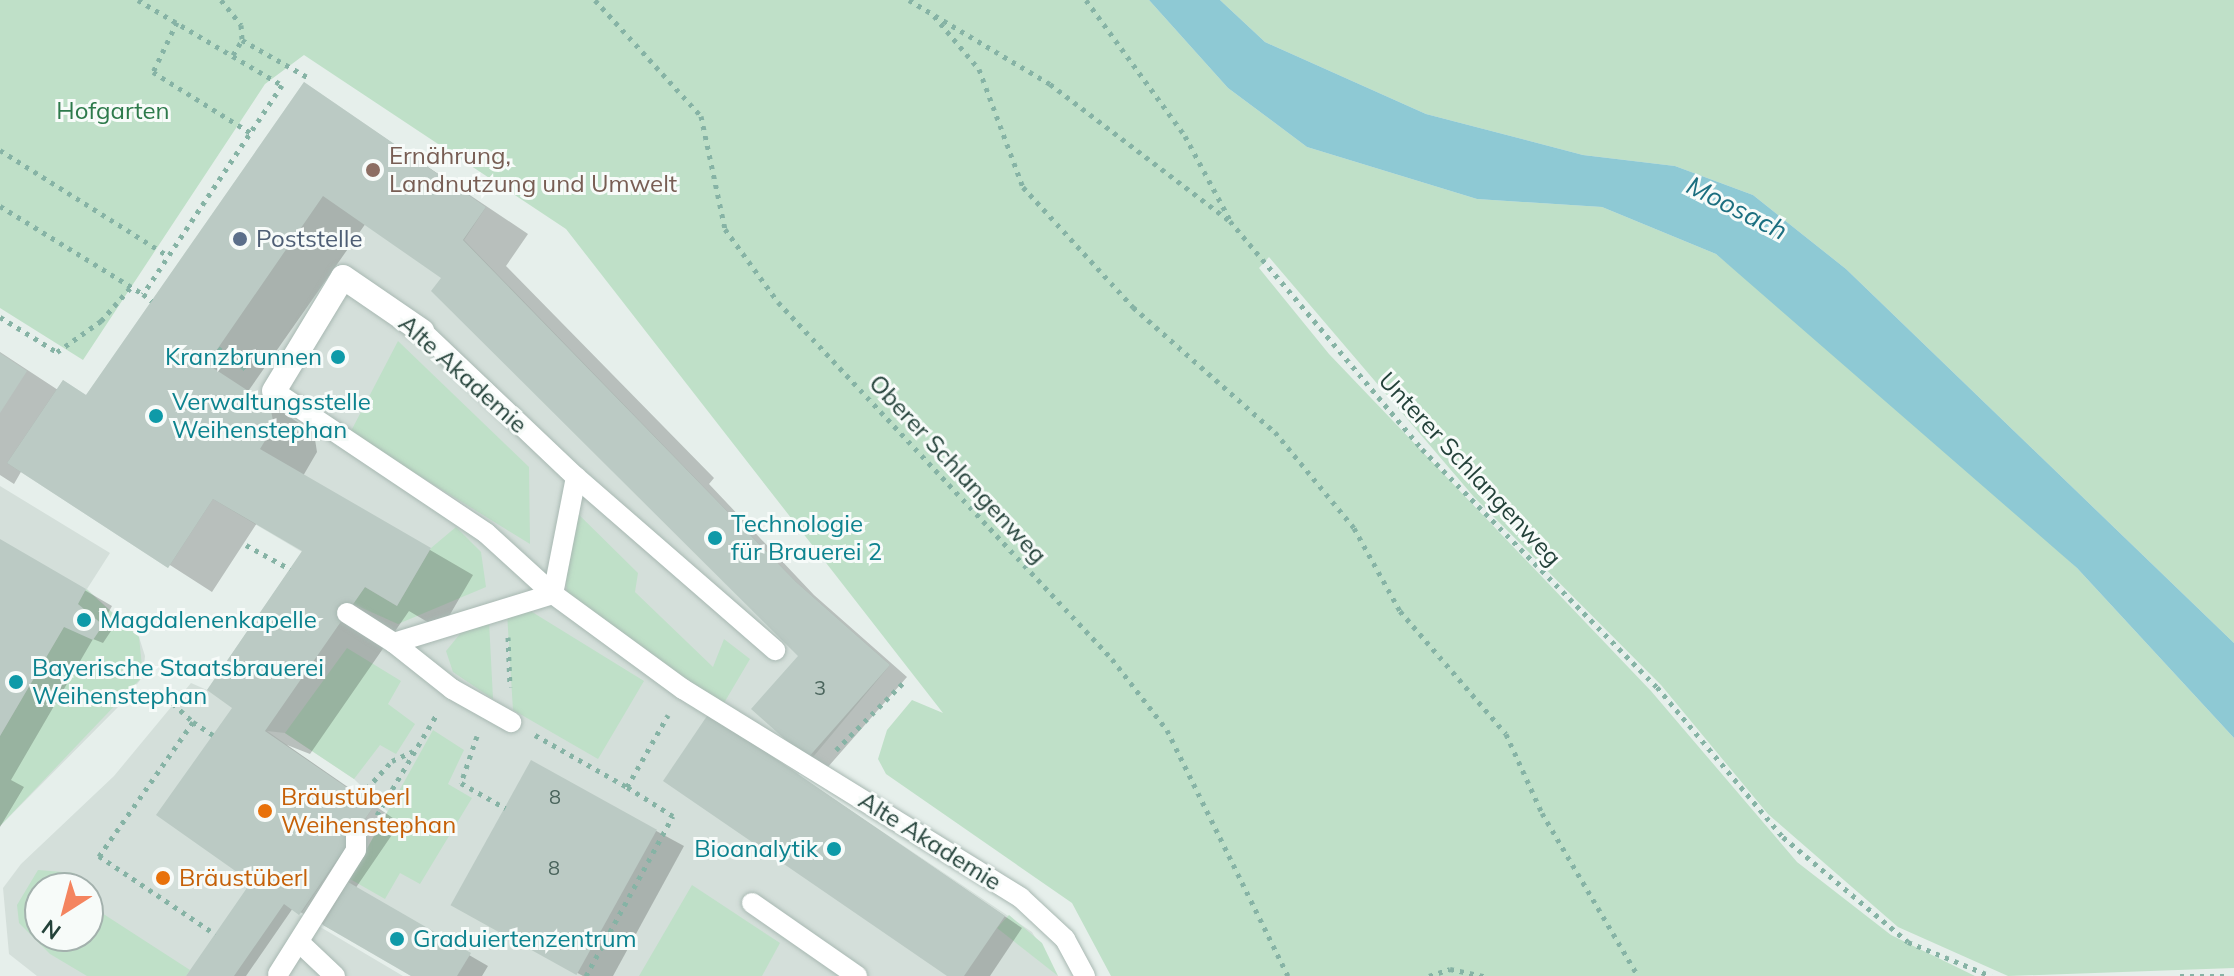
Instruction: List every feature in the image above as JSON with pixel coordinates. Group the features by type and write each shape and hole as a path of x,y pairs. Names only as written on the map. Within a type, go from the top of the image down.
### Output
{"street":[{"name":"Alte Akademie","path":"274,391 343,277 422,331"}],"lane":[{"name":"Alte Akademie","path":"422,331 576,477 775,650"},
{"name":"Alte Akademie","path":"274,391 486,533 553,594 683,689 1021,898 1065,939 1085,976"},
{"path":"394,643 507,604 553,594 576,477"},
{"path":"347,613 394,643 452,689 511,722"},
{"path":"278,974 356,850 356,833"},
{"path":"752,903 857,976"},
{"path":"300,943 335,976"}],"path":[{"path":"138,0 282,85 143,294"},
{"path":"221,0 241,25 242,40 233,55"},
{"name":"Oberer Schlangenweg","path":"595,0 701,116 725,229 778,302 1112,659 1167,730 1288,976"},
{"name":"Unterer Schlangenweg","path":"909,0 1050,84 1230,221 1422,449 1657,687 1783,837 1908,942 1991,976"},
{"path":"1086,0 1185,136 1230,221"},
{"path":"930,13 979,69 1023,187 1133,307 1275,432 1354,528 1400,611 1506,734 1542,813 1638,976"},
{"path":"177,22 153,72 251,133"},
{"path":"242,40 307,77"},
{"path":"0,150 168,256"},
{"path":"0,206 152,301"},
{"path":"0,317 57,352 101,321 131,287"},
{"path":"246,545 290,569"},
{"path":"507,604 511,722 673,816 586,976"},
{"path":"837,756 906,680"},
{"path":"379,808 452,689"},
{"path":"158,690 193,722 213,735"},
{"path":"486,709 461,783 505,808"},
{"path":"193,722 99,856 215,934"},
{"path":"627,787 660,729"},
{"path":"360,796 392,761 414,751"},
{"path":"1429,976 1450,969 1484,976"},
{"path":"2180,976 2230,976"}],"shaded area":[{"path":"304,82 486,207 464,240 796,582 890,665 798,775 1032,932 1058,976 411,976 323,925 389,813 354,779 285,733 267,731 374,806 300,915 403,976 37,976 9,954 3,888 21,864 114,776 191,683 207,690 302,552 213,499 168,568 7,463 63,380 86,395"},
{"path":"0,486 110,553 87,589 139,637 145,656 143,676 127,698 0,826"}],"green space":[{"name":"Hofgarten","path":"0,0 1149,0 1228,88 1307,147 1477,199 1602,207 1716,254 1937,439 2077,568 2234,738 2234,968 2008,976 1898,927 1768,814 1661,685 1474,497 1269,257 1259,268 1329,354 1651,691 1797,862 1891,935 1975,976 1111,976 1072,903 886,774 878,759 887,730 912,700 943,713 566,229 304,55 265,84 83,360 0,308"},
{"path":"1220,0 2234,0 2234,643 1846,269 1753,195 1675,166 1583,155 1426,114 1265,42"},
{"path":"398,341 529,467 530,544 350,433"},
{"path":"566,502 638,573 635,592 713,667 724,639 750,659 724,703 568,605 560,514"},
{"path":"456,527 481,552 486,587 398,624 353,604 365,587 397,606 431,548"},
{"path":"86,589 139,637 143,676 0,826 0,736"},
{"path":"524,607 644,681 598,759 513,710 507,613"},
{"path":"489,621 493,699 453,672 446,651 464,629"},
{"path":"347,648 401,681 388,704 415,724 396,754 380,745 354,779 285,733"},
{"path":"433,730 464,750 448,784 472,798 420,884 400,873 385,899 350,879"},
{"path":"692,885 780,943 762,976 639,976"},
{"path":"24,893 24,928 19,923 17,905"},
{"path":"104,914 190,970 186,976 87,976 48,952 104,952"},
{"path":"1009,915 1042,943 1058,976 997,928"}],"water":[{"name":"Moosach","path":"1149,0 1220,0 1265,42 1426,114 1583,155 1675,166 1753,195 1846,269 2234,643 2234,738 2077,568 1716,254 1602,207 1477,199 1307,147 1228,88"}],"building":[{"name":"Verwaltungsstelle Weihenstephan","path":"304,82 486,207 463,240 796,582 890,665 807,759 751,709 798,656 431,291 441,278 323,196 207,364 270,405 274,426 260,449 431,548 397,606 365,587 265,731 374,806 299,915 284,904 234,976 186,976 251,882 156,815 232,708 207,690 302,551 213,499 168,568 7,463 63,380 86,395"},
{"path":"0,353 27,371 0,413"},
{"name":"Bayerische Staatsbrauerei Weihenstephan","path":"0,539 86,589 78,604 103,625 93,640 64,627 0,736"},
{"name":"Bioanalytik","path":"709,713 1005,916 964,976 947,976 663,781"},
{"path":"531,760 657,830 576,975 451,905"},
{"name":"Graduiertenzentrum","path":"348,882 471,953 457,976 411,976 323,925"}],"place":[{"name":"Ernährung, Landnutzung und Umwelt","path":"373,170"},
{"name":"Poststelle","path":"240,239"},
{"name":"Kranzbrunnen","path":"338,357"},
{"name":"Verwaltungsstelle Weihenstephan","path":"156,416"},
{"name":"Technologie für Brauerei 2","path":"715,538"},
{"name":"Magdalenenkapelle","path":"84,620"},
{"name":"Bayerische Staatsbrauerei Weihenstephan","path":"16,682"},
{"name":"Bräustüberl Weihenstephan","path":"265,811"},
{"name":"Bioanalytik","path":"834,849"},
{"name":"Bräustüberl","path":"163,878"},
{"name":"Graduiertenzentrum","path":"397,939"}]}
